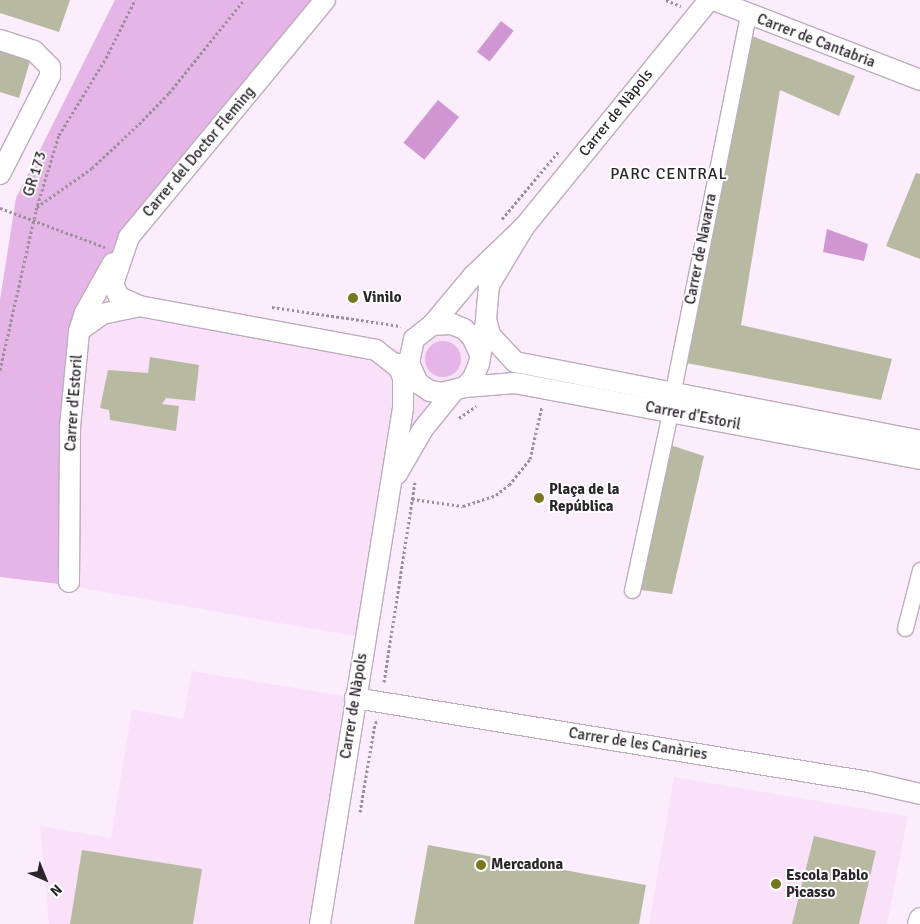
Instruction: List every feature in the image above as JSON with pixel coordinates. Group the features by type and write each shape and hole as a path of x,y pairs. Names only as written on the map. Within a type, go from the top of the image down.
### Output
{"street":[{"name":"Carrer del Doctor Fleming","path":"325,0 124,245 113,284 119,297 139,306 376,350 398,364 418,383"},
{"name":"Carrer de Nàpols","path":"432,325 473,276 524,227 709,0"},
{"name":"Carrer de Cantabria","path":"714,0 748,15 920,80"},
{"name":"Carrer de Navarra","path":"632,590 748,15"},
{"path":"0,40 34,51 50,67 50,76 0,174"},
{"name":"Carrer de Nàpols","path":"481,337 489,285 524,227"},
{"name":"Carrer d'Estoril","path":"70,582 70,427 79,331 85,313 124,245"},
{"name":"Carrer del Doctor Fleming","path":"79,331 102,314 139,306"},
{"path":"452,324 481,337 476,371 459,390 430,391 418,383 409,363 409,351 418,335 432,325 452,324"},
{"name":"Carrer d'Estoril","path":"481,337 515,362 671,403 920,458"},
{"name":"Carrer de Nàpols","path":"320,924 404,388 398,364"},
{"name":"Carrer d'Estoril","path":"459,390 515,383 671,403 920,441"},
{"name":"Carrer de Nàpols","path":"389,489 405,457 459,390"},
{"path":"905,628 920,570"},
{"name":"Carrer de les Canàries","path":"355,698 868,782 920,794"},
{"path":"918,924 920,918"}],"path":[{"name":"GR 173","path":"0,370 37,207 59,135 106,58 135,0"},
{"path":"37,207 92,168 140,124 169,93 244,0"},
{"path":"674,12 683,0"},
{"path":"501,220 563,145"},
{"path":"0,208 34,220 124,245"},
{"path":"272,307 399,326 406,324"},
{"path":"412,499 463,506 480,502 502,490 530,460 541,403 552,406"},
{"path":"454,422 478,406"},
{"path":"360,812 375,723 388,714 390,703 392,690 383,681 416,480"}],"shaded area":[{"path":"115,0 325,0 129,237 113,284 67,365 59,584 0,577 0,300 16,198"},
{"path":"501,21 514,31 490,62 477,52"},
{"path":"438,100 459,117 424,160 403,143"},
{"path":"827,229 868,244 864,261 823,252"},
{"path":"113,284 139,306 409,351 414,339 464,329 479,364 405,457 365,638 59,584 67,366"},
{"path":"443,341 456,346 461,359 456,372 443,377 430,372 425,359 430,346"},
{"path":"192,671 355,698 320,924 49,924 40,826 111,838 132,709 183,719"},
{"name":"Escola Pablo Picasso","path":"674,777 908,816 887,924 649,924"}],"building":[{"path":"0,0 70,0 59,32 0,13"},
{"path":"752,36 855,76 839,116 780,90 741,325 892,359 881,400 686,363"},
{"path":"0,49 31,58 19,98 0,92"},
{"path":"916,173 920,174 920,259 886,246"},
{"path":"150,357 199,365 195,401 166,398 162,404 179,406 176,431 110,420 109,410 100,408 108,370 148,373"},
{"path":"670,445 704,456 672,594 641,590"},
{"path":"814,836 876,851 859,924 792,924"},
{"name":"Mercadona","path":"428,845 646,885 639,924 414,924"},
{"path":"82,850 202,869 193,924 70,924"}],"place":[{"name":"Vinilo","path":"353,298"},
{"name":"Plaça de la República","path":"539,498"},
{"name":"Mercadona","path":"481,865"},
{"name":"Escola Pablo Picasso","path":"776,884"}],"district":[{"name":"PARC CENTRAL","path":"669,174"}]}
